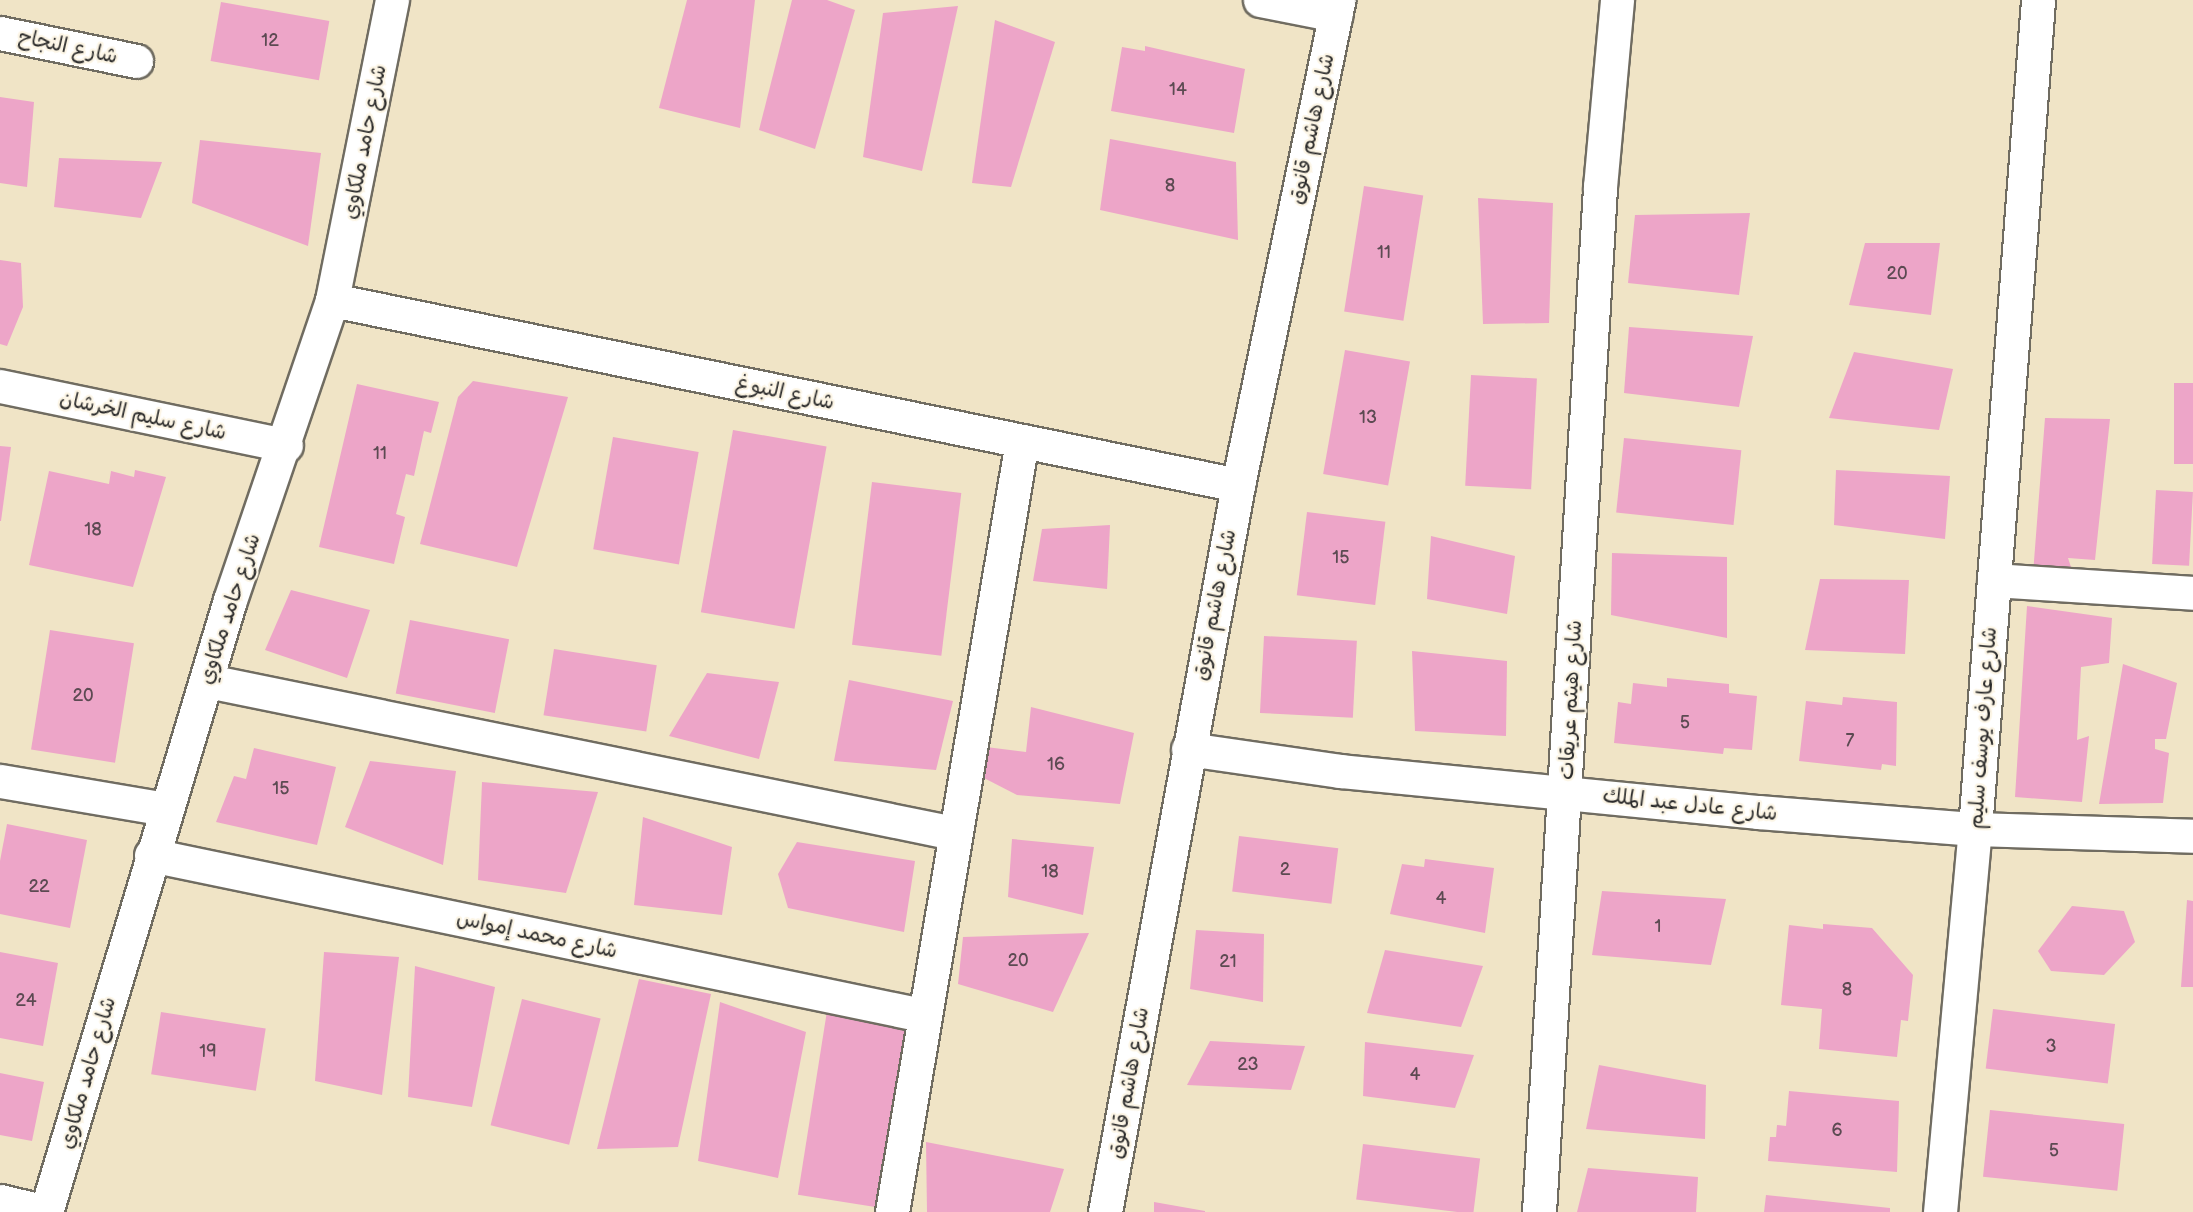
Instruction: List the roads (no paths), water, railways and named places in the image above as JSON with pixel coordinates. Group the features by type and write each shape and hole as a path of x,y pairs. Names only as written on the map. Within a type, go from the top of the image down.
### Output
{"street":[{"name":"شارع حامد ملكاوي","path":"46,1212 151,855 208,681 230,600 286,445 332,300 392,0"},
{"path":"1260,0 1337,7"},
{"name":"شارع هيثم عريقات","path":"1539,1212 1566,793 1600,187 1617,0"},
{"name":"شارع عارف يوسف سليم","path":"1940,1212 1975,829 2038,0"},
{"name":"شارع هاشم قانوق","path":"1105,1212 1238,485 1337,7"},
{"name":"شارع النجاح","path":"0,33 136,61"},
{"name":"شارع النبوغ","path":"332,300 1238,485"},
{"name":"شارع سليم الخرشان","path":"0,386 286,445"},
{"path":"892,1212 922,1015 1022,441"},
{"path":"1994,580 2193,593"},
{"path":"208,681 954,833"},
{"name":"شارع عادل عبد الملك","path":"1188,749 1340,771 1975,829 2193,836"},
{"path":"0,781 166,809"},
{"name":"شارع محمد إمواس","path":"151,855 922,1015"},
{"path":"0,1201 46,1212"}]}
